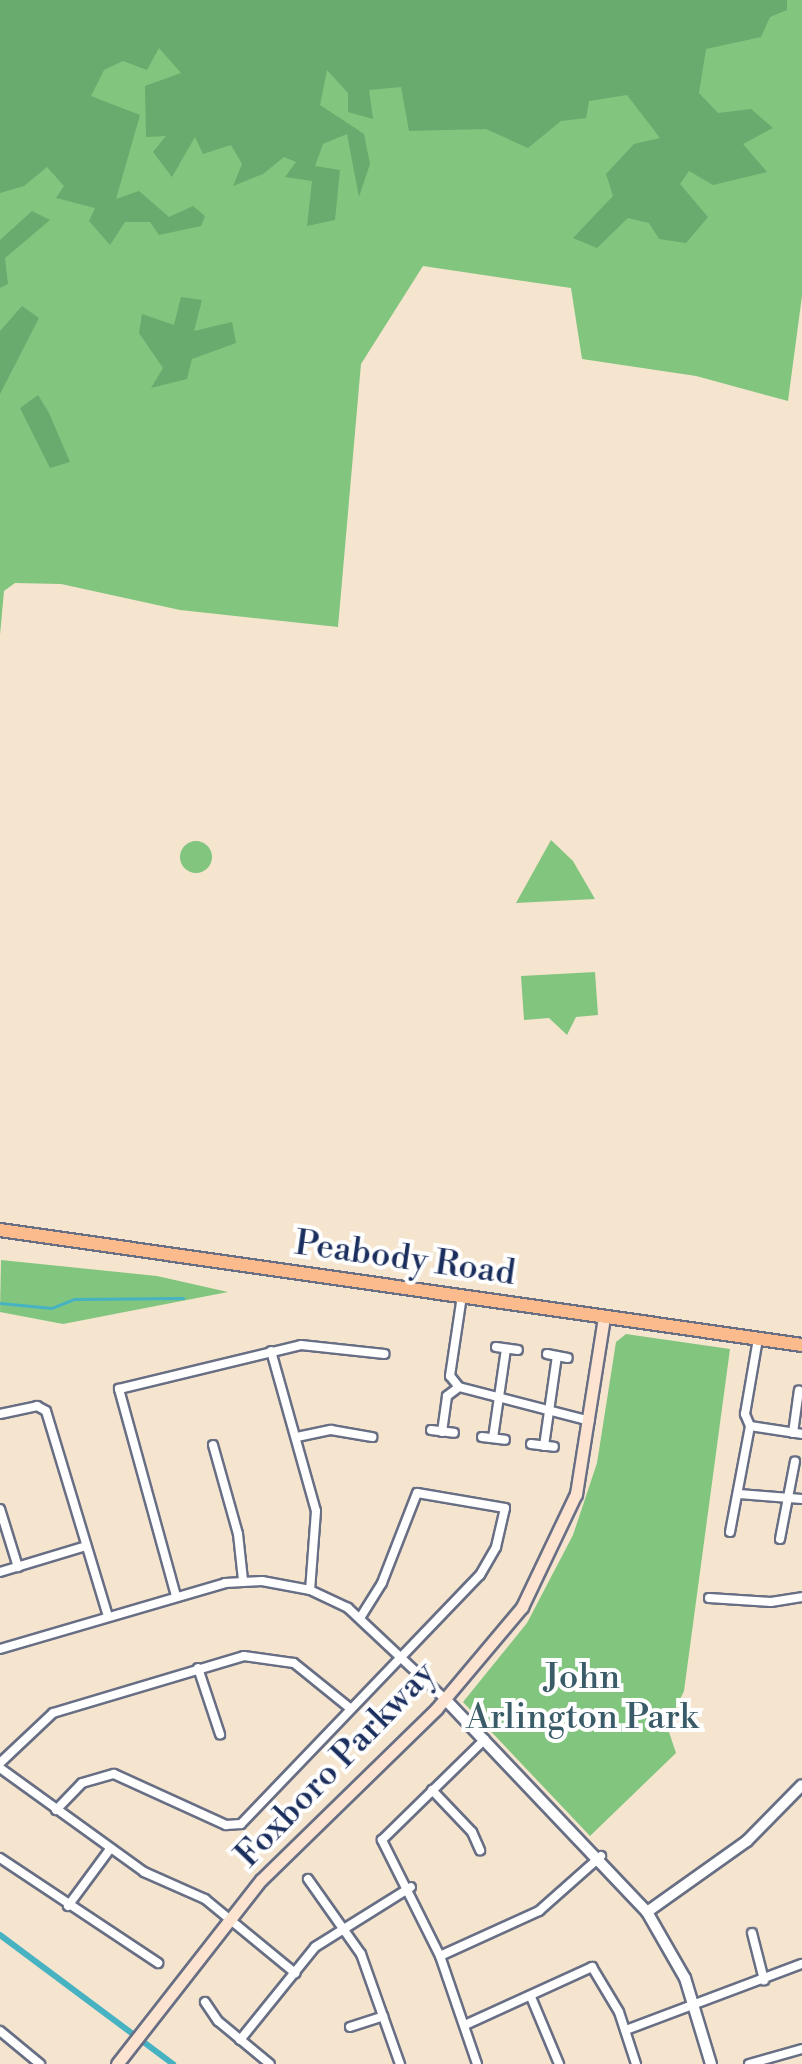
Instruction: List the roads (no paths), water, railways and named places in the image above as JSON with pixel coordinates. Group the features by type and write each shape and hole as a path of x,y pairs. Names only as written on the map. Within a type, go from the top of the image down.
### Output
{"main road":[{"name":"Peabody Road","path":"0,1230 802,1346"},
{"name":"Foxboro Parkway","path":"117,2064 230,1918 444,1698 537,1584 576,1494 604,1317"}],"street":[{"path":"462,1296 450,1376 460,1388 590,1420"},
{"path":"730,1532 750,1426 745,1414 758,1340"},
{"path":"176,1596 118,1392 271,1351 327,1343 385,1354"},
{"path":"496,1348 518,1350"},
{"path":"494,1438 506,1349"},
{"path":"271,1351 316,1510 310,1590"},
{"path":"532,1444 549,1447 552,1355 568,1358"},
{"path":"442,1432 447,1396 460,1388"},
{"path":"750,1426 798,1433 799,1390"},
{"path":"0,1414 37,1406 46,1411 108,1617"},
{"path":"298,1437 331,1430 372,1437"},
{"path":"431,1430 454,1433"},
{"path":"482,1437 505,1440"},
{"path":"213,1444 238,1534 242,1580"},
{"path":"780,1539 795,1461"},
{"path":"56,1810 82,1783 114,1774 236,1827 403,1658 490,1560 505,1520 502,1504 417,1493 388,1568 360,1617"},
{"path":"740,1494 802,1499"},
{"path":"0,1509 18,1566"},
{"path":"0,1572 86,1546"},
{"path":"0,1648 242,1580 310,1590 360,1617 601,1856 648,1912 695,2004 712,2064"},
{"path":"709,1598 772,1602 802,1597"},
{"path":"295,1972 192,1891 144,1872 0,1766 53,1713 244,1656 282,1659 316,1676 351,1709"},
{"path":"198,1668 220,1734"},
{"path":"478,2064 411,1887 382,1840 484,1739"},
{"path":"648,1912 746,1841 802,1786"},
{"path":"432,1790 472,1832 480,1850"},
{"path":"68,1906 110,1849"},
{"path":"440,1956 538,1911 601,1856"},
{"path":"0,1858 158,1962"},
{"path":"308,1879 345,1925 400,2064"},
{"path":"240,2040 295,1972 345,1925 411,1887"},
{"path":"752,1933 764,1980"},
{"path":"626,2030 802,1964"},
{"path":"465,2026 592,1967 626,2030 636,2064"},
{"path":"531,1996 559,2064"},
{"path":"205,2002 240,2040 270,2064"},
{"path":"350,2027 383,2016"},
{"path":"0,2032 40,2064"},
{"path":"749,2064 802,2050"}],"waterway":[{"path":"0,1303 52,1308 74,1299 183,1298"},
{"path":"0,1935 173,2064"}],"park label":[{"name":"John Arlington Park","path":"582,1698"}]}
